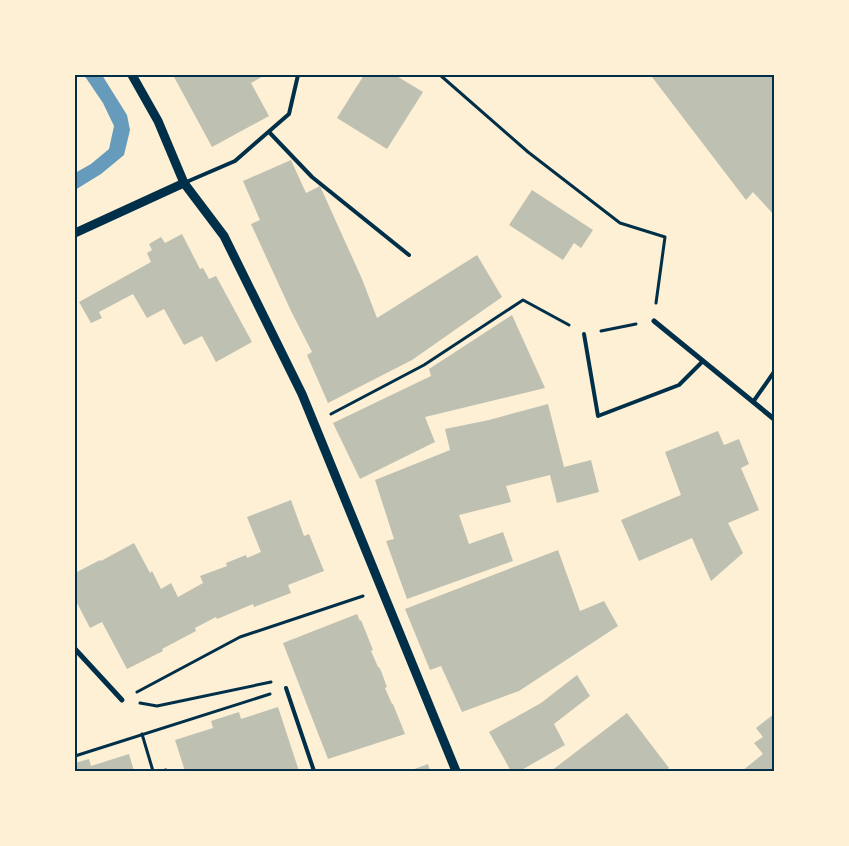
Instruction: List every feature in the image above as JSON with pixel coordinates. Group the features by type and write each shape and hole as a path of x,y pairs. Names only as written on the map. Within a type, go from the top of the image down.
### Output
{"street":[{"path":"132,75 158,121 184,184 224,236 302,394 456,771"},
{"path":"75,234 184,184"},
{"path":"654,321 774,419"},
{"path":"75,649 122,700"}],"lane":[{"path":"184,184 235,161 289,114 298,75"},
{"path":"268,132 312,177 409,255"},
{"path":"584,334 598,416 680,386 703,361"},
{"path":"753,402 774,372"},
{"path":"286,688 314,771"}],"path":[{"path":"314,423 424,365 523,300 584,334 654,321 665,237 620,223 528,152 440,75"},
{"path":"122,700 240,637 383,590"},
{"path":"122,700 157,706 277,681 286,688"},
{"path":"75,756 286,688"},
{"path":"142,734 153,771"},
{"path":"162,771 166,771"}],"water":[{"path":"84,75 102,75 127,115 130,130 124,155 101,174 75,190 75,173 91,164 109,149 114,126 103,103"}],"building":[{"path":"173,75 265,75 251,83 269,116 212,147"},
{"path":"364,75 395,75 423,92 387,149 337,118"},
{"path":"654,75 774,75 774,215 753,192 746,200 652,77"},
{"path":"291,160 306,193 320,186 362,279 377,318 477,255 502,297 412,360 328,403 307,355 312,352 251,224 260,220 243,181"},
{"path":"532,190 593,230 581,248 574,243 563,260 509,225"},
{"path":"182,234 200,269 203,268 209,279 216,276 252,342 216,362 202,336 184,345 164,309 147,318 133,294 99,312 102,318 91,323 79,302 151,262 147,253 152,250 149,244 161,237 165,243"},
{"path":"512,315 545,388 425,417 435,442 360,479 333,423 431,376 429,369"},
{"path":"548,404 564,467 591,460 599,492 557,503 550,475 506,486 511,502 459,515 469,544 503,532 513,561 407,599 386,541 394,539 375,480 450,450 445,429 489,420"},
{"path":"718,431 724,445 739,439 749,464 741,468 759,510 728,523 743,553 711,581 692,538 639,561 621,520 681,495 665,452"},
{"path":"291,500 304,536 309,534 324,571 288,585 291,593 254,607 253,604 217,619 216,617 195,628 196,631 162,649 163,651 127,669 102,622 90,628 75,599 75,573 134,543 161,589 171,583 178,597 203,583 200,576 227,566 226,563 246,555 247,558 261,552 247,517"},
{"path":"558,550 580,611 604,601 618,626 519,691 462,712 441,666 430,670 405,609"},
{"path":"357,614 405,734 328,759 283,643"},
{"path":"577,675 590,696 554,724 565,745 520,771 511,771 489,732 541,703"},
{"path":"278,707 299,771 185,771 175,740 213,728 211,721 239,712 241,719"},
{"path":"627,713 669,768 665,771 551,771"},
{"path":"774,714 774,771 742,771 763,754 754,743 763,737 756,728"},
{"path":"129,754 134,771 75,771 75,763 89,759 91,766"},
{"path":"428,764 430,771 409,771"}]}
